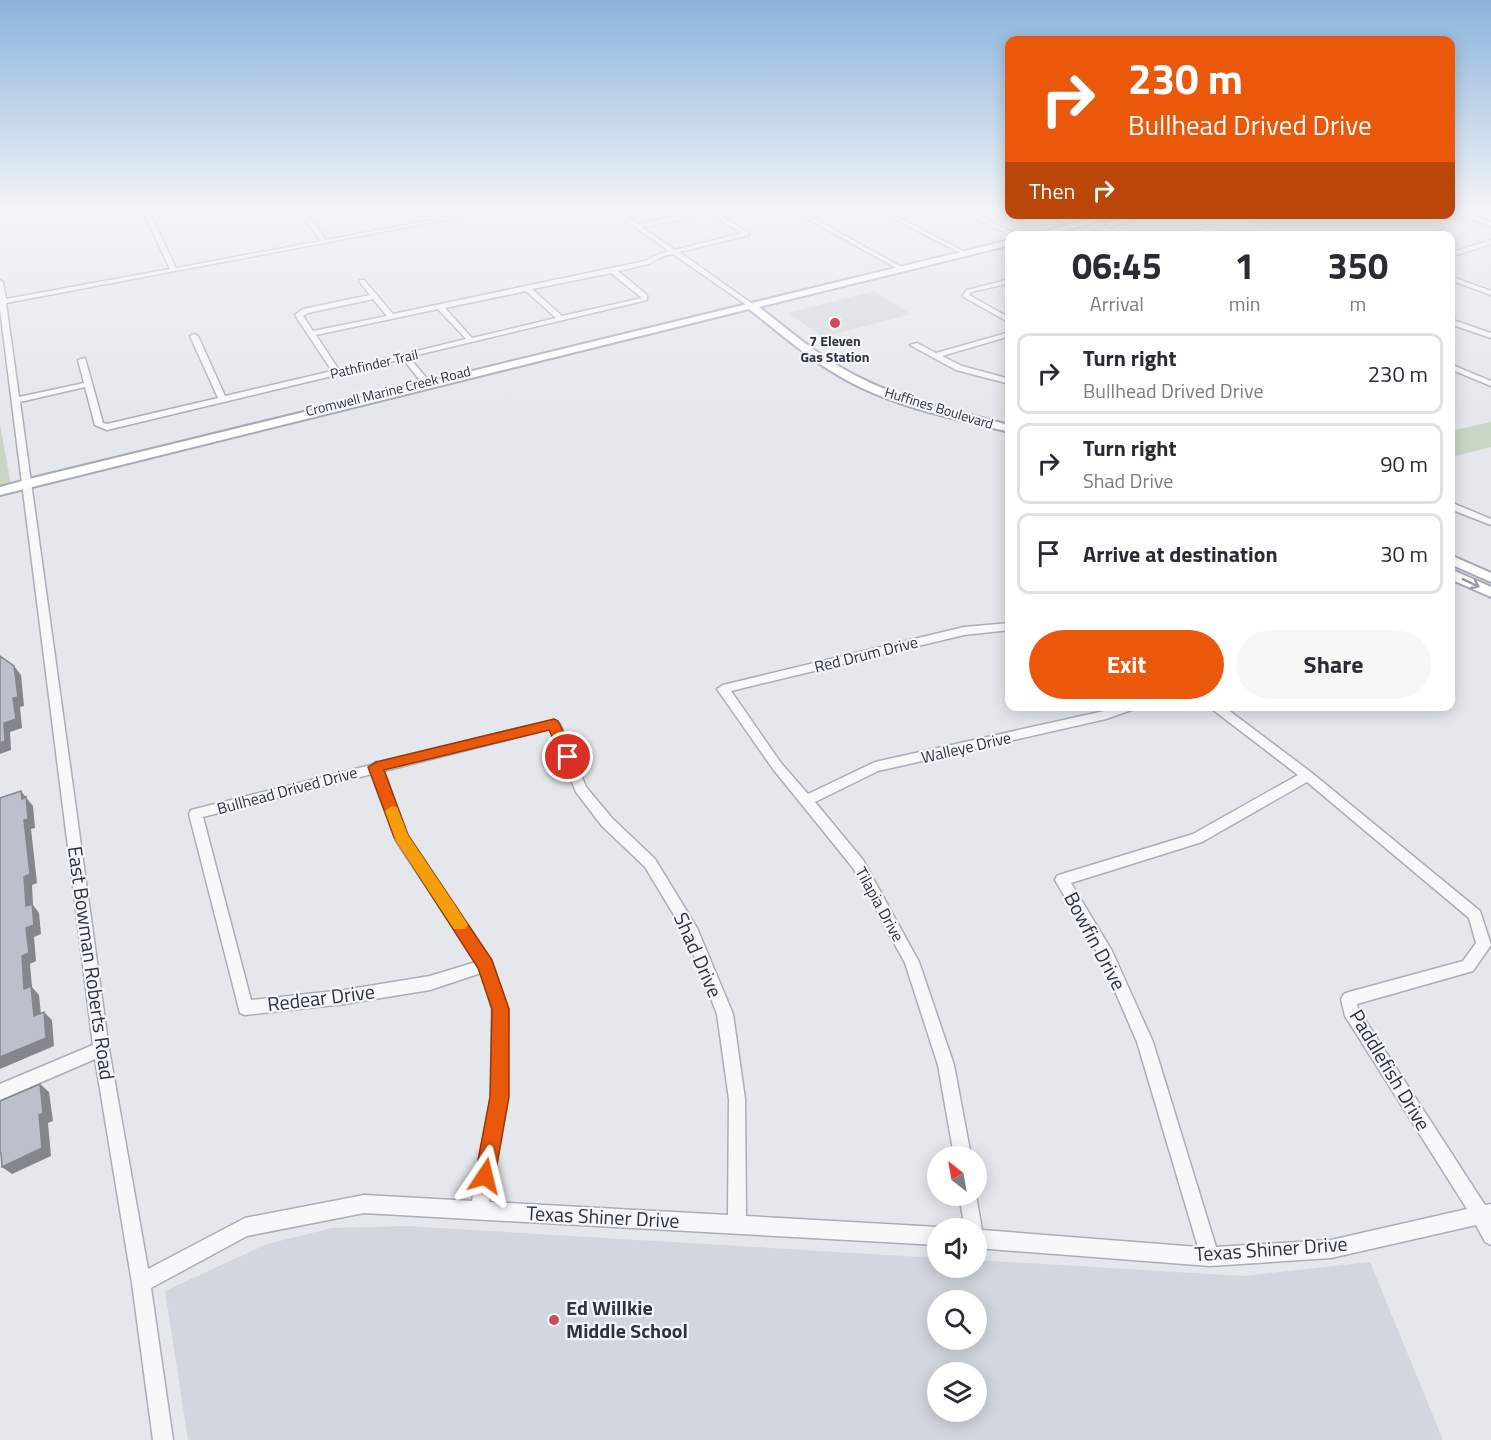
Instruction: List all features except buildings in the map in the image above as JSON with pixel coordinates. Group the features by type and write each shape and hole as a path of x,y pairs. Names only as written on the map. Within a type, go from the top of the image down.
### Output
{"main road":[{"name":"Cromwell Marine Creek Road","path":"28,484 867,276"},
{"name":"Cromwell Marine Creek Road","path":"856,279 877,276"},
{"name":"Cromwell Marine Creek Road","path":"823,297 902,276"},
{"name":"Cromwell Marine Creek Road","path":"0,492 425,381 716,310 750,305"},
{"name":"Huffines Boulevard","path":"750,305 836,369 873,387 908,401 1005,428"},
{"name":"Huffines Boulevard","path":"807,348 906,391 1005,419"},
{"path":"1455,561 1491,578"},
{"path":"1455,575 1491,593"}],"street":[{"path":"3,302 141,276"},
{"path":"311,334 585,276"},
{"name":"Pathfinder Trail","path":"88,384 99,425 103,427 471,342 645,299 645,296 620,276"},
{"path":"708,276 750,305"},
{"path":"362,280 391,316"},
{"path":"1455,280 1491,293"},
{"name":"East Bowman Roberts Road","path":"0,282 101,1049 141,1283 163,1440"},
{"path":"1005,282 969,291 965,296 1005,318"},
{"path":"528,289 562,320"},
{"path":"337,373 299,317 300,314 375,296"},
{"path":"441,308 471,342"},
{"path":"1455,323 1491,336"},
{"path":"935,356 1005,335"},
{"path":"194,336 223,400"},
{"path":"914,345 959,368 1005,381"},
{"path":"405,357 425,381"},
{"path":"16,400 88,384 82,360"},
{"path":"1455,368 1491,384"},
{"path":"1455,507 1491,522"},
{"name":"Red Drum Drive","path":"723,689 964,631 1005,627"},
{"name":"Tilapia Drive","path":"723,689 777,766 858,864 912,962 946,1065 960,1146"},
{"name":"Walleye Drive","path":"806,801 874,767 1117,711"},
{"path":"1221,711 1308,776"},
{"name":"Bullhead Drived Drive","path":"196,814 554,724"},
{"name":"Shad Drive","path":"554,724 581,789 607,822 650,863 692,932 725,1014 737,1099 737,1225"},
{"path":"376,767 401,837 486,965 500,1009 499,1097 479,1210"},
{"name":"Paddlefish Drive","path":"1308,776 1475,915 1484,944 1468,966 1349,999 1350,1011 1485,1214 1491,1236"},
{"name":"Bowfin Drive","path":"1210,1257 1145,1042 1107,956 1062,880 1197,838 1308,776"},
{"name":"Redear Drive","path":"196,814 244,1008 344,997 430,983 486,965"},
{"path":"0,1092 101,1049"},
{"name":"Texas Shiner Drive","path":"141,1283 245,1227 364,1204 927,1235"},
{"name":"Texas Shiner Drive","path":"987,1240 1210,1257 1331,1249 1485,1214"}],"shaded area":[{"path":"874,291 911,314 823,337 788,313"},
{"name":"Ed Willkie Middle School","path":"406,1226 927,1257 927,1278 987,1278 987,1261 1243,1276 1370,1262 1443,1440 188,1440 165,1291 267,1244 332,1228"}],"green space":[{"path":"1491,422 1491,447 1455,456 1455,430"},
{"path":"0,424 11,485 0,488"}],"slow traffic":[{"path":"392,811 401,837 459,925"}],"place":[{"name":"7 Eleven Gas Station","path":"835,323"},
{"name":"Ed Willkie Middle School","path":"554,1320"}],"route":[{"path":"485,1176 499,1097 500,1009 486,965 401,837 376,767 554,724 568,757"}]}
